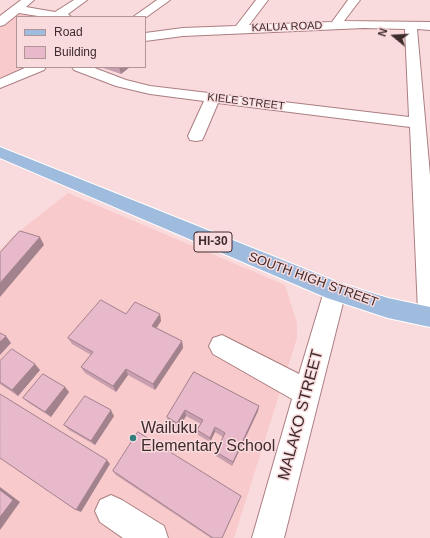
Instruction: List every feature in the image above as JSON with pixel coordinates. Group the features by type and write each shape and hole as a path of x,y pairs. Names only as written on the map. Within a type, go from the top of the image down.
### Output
{"main road":[{"name":"SOUTH HIGH STREET","path":"0,152 335,291 388,308 430,317"}],"street":[{"path":"0,22 28,0"},
{"path":"17,9 61,16 81,0"},
{"path":"140,16 164,0"},
{"path":"240,29 262,0"},
{"path":"335,26 354,0"},
{"name":"KALUA ROAD","path":"146,37 183,32 240,29 335,26 430,26"},
{"path":"411,26 421,115 428,231 430,311"},
{"path":"0,84 37,68"},
{"name":"KIELE STREET","path":"82,68 121,83 150,90 213,98 421,115"},
{"path":"196,136 213,98"},
{"name":"MALAKO STREET","path":"268,538 335,291"},
{"path":"222,346 307,394"},
{"path":"111,511 152,538"}],"shaded area":[{"path":"17,9 60,16 16,16 16,68 28,68 0,79 0,22"},
{"name":"Wailuku Elementary School","path":"68,193 285,285 297,323 297,338 234,538 0,538 0,250 12,237"}],"building":[{"path":"20,231 40,237 0,283 0,253"},
{"path":"101,300 126,314 135,302 160,314 152,326 182,341 153,384 126,369 113,386 81,367 93,352 68,338"},
{"path":"0,333 6,336 0,342"},
{"path":"12,349 35,364 12,390 0,382 0,361"},
{"path":"194,372 259,406 233,462 216,452 225,433 215,427 210,438 197,430 203,420 185,410 177,423 167,417"},
{"path":"43,374 65,387 45,412 23,398"},
{"path":"0,394 107,460 76,510 0,458"},
{"path":"85,396 111,410 91,441 64,425"},
{"path":"138,432 241,496 222,538 213,538 113,471"},
{"path":"0,490 13,500 0,517"}],"place":[{"name":"Wailuku Elementary School","path":"133,438"}]}
